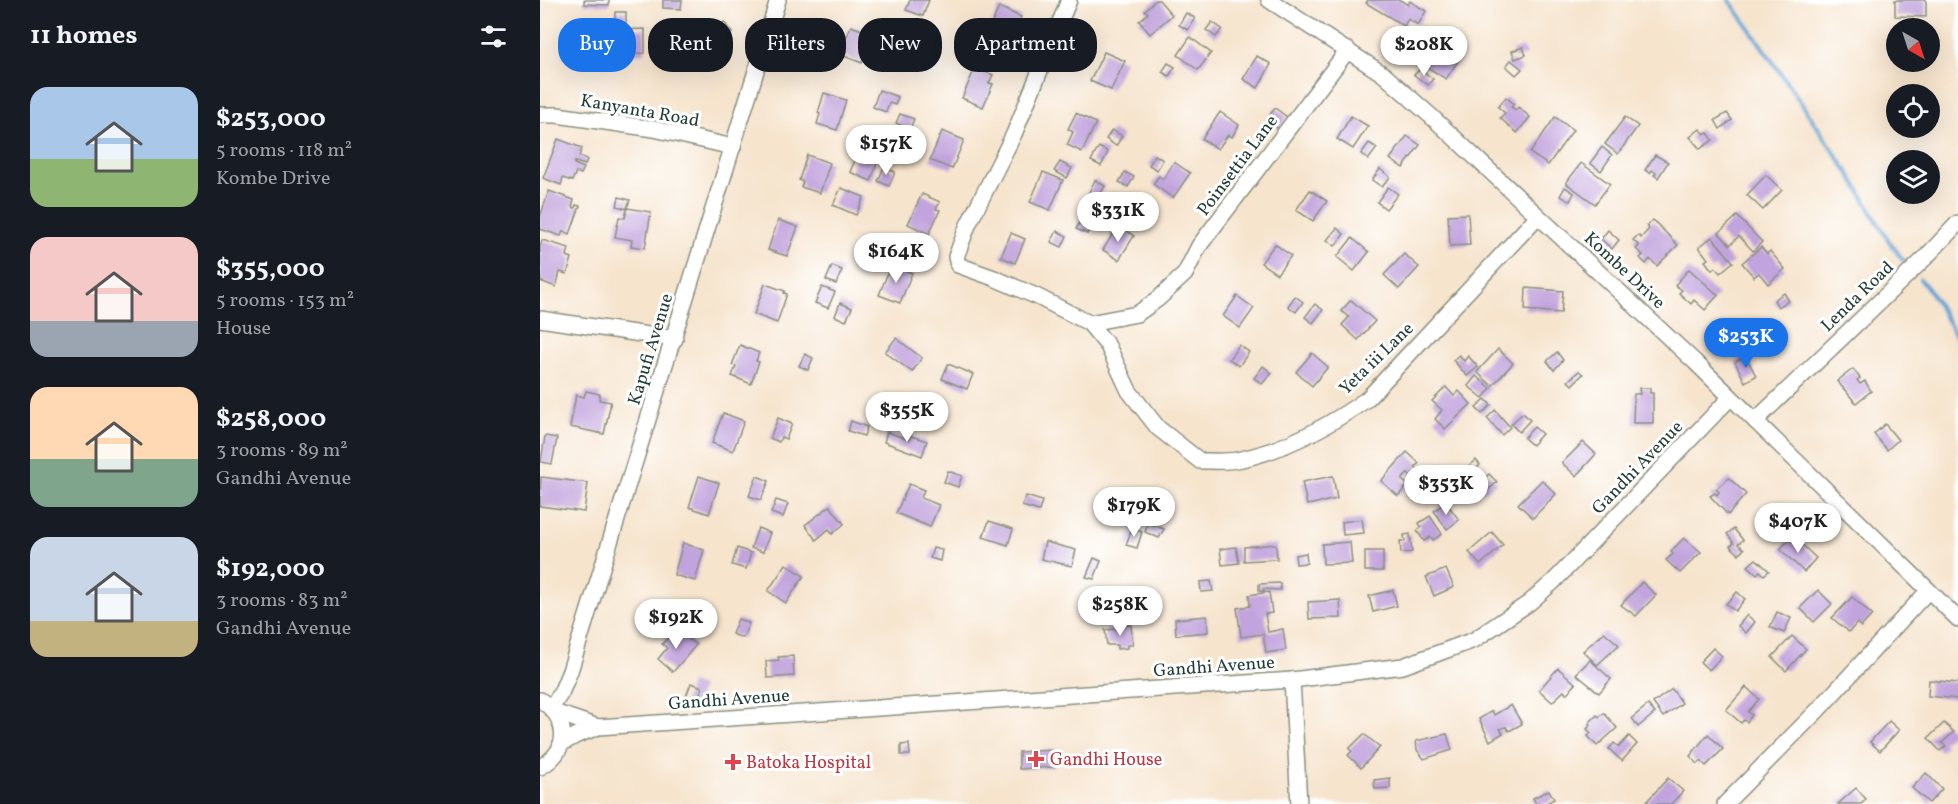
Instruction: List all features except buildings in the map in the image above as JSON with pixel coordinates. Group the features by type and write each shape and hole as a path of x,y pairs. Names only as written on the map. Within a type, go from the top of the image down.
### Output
{"street":[{"name":"Kapufi Avenue","path":"550,707 561,693 570,671 675,339 778,0"},
{"path":"1069,0 1014,134 968,225 956,257 958,265 1038,297 1089,323"},
{"name":"Kombe Drive","path":"1269,0 1383,74 1695,362 1958,619"},
{"name":"Poinsettia Lane","path":"1089,323 1137,314 1158,299 1185,274 1199,246 1348,50"},
{"name":"Kanyanta Road","path":"540,116 557,115 654,129 733,147"},
{"name":"Yeta iii Lane","path":"1089,323 1108,346 1129,391 1158,428 1200,461 1237,460 1315,432 1367,399 1538,216"},
{"name":"Lenda Road","path":"1755,421 1925,258 1958,223"},
{"path":"540,319 675,339"},
{"name":"Gandhi Avenue","path":"561,744 598,727 1292,680 1403,666 1474,640 1529,603 1554,581 1730,398"},
{"path":"1725,804 1818,710 1928,591"},
{"path":"1292,680 1299,804"},
{"path":"540,767 548,763 556,754 563,734 561,723 550,707"},
{"name":"Gandhi Avenue","path":"550,707 598,727"}],"waterway":[{"path":"1729,0 1836,155 1883,232 1905,262"},
{"path":"1920,279 1930,291 1958,339"}],"place":[{"name":"Gandhi House","path":"1036,759"},
{"name":"Batoka Hospital","path":"733,762"}]}
